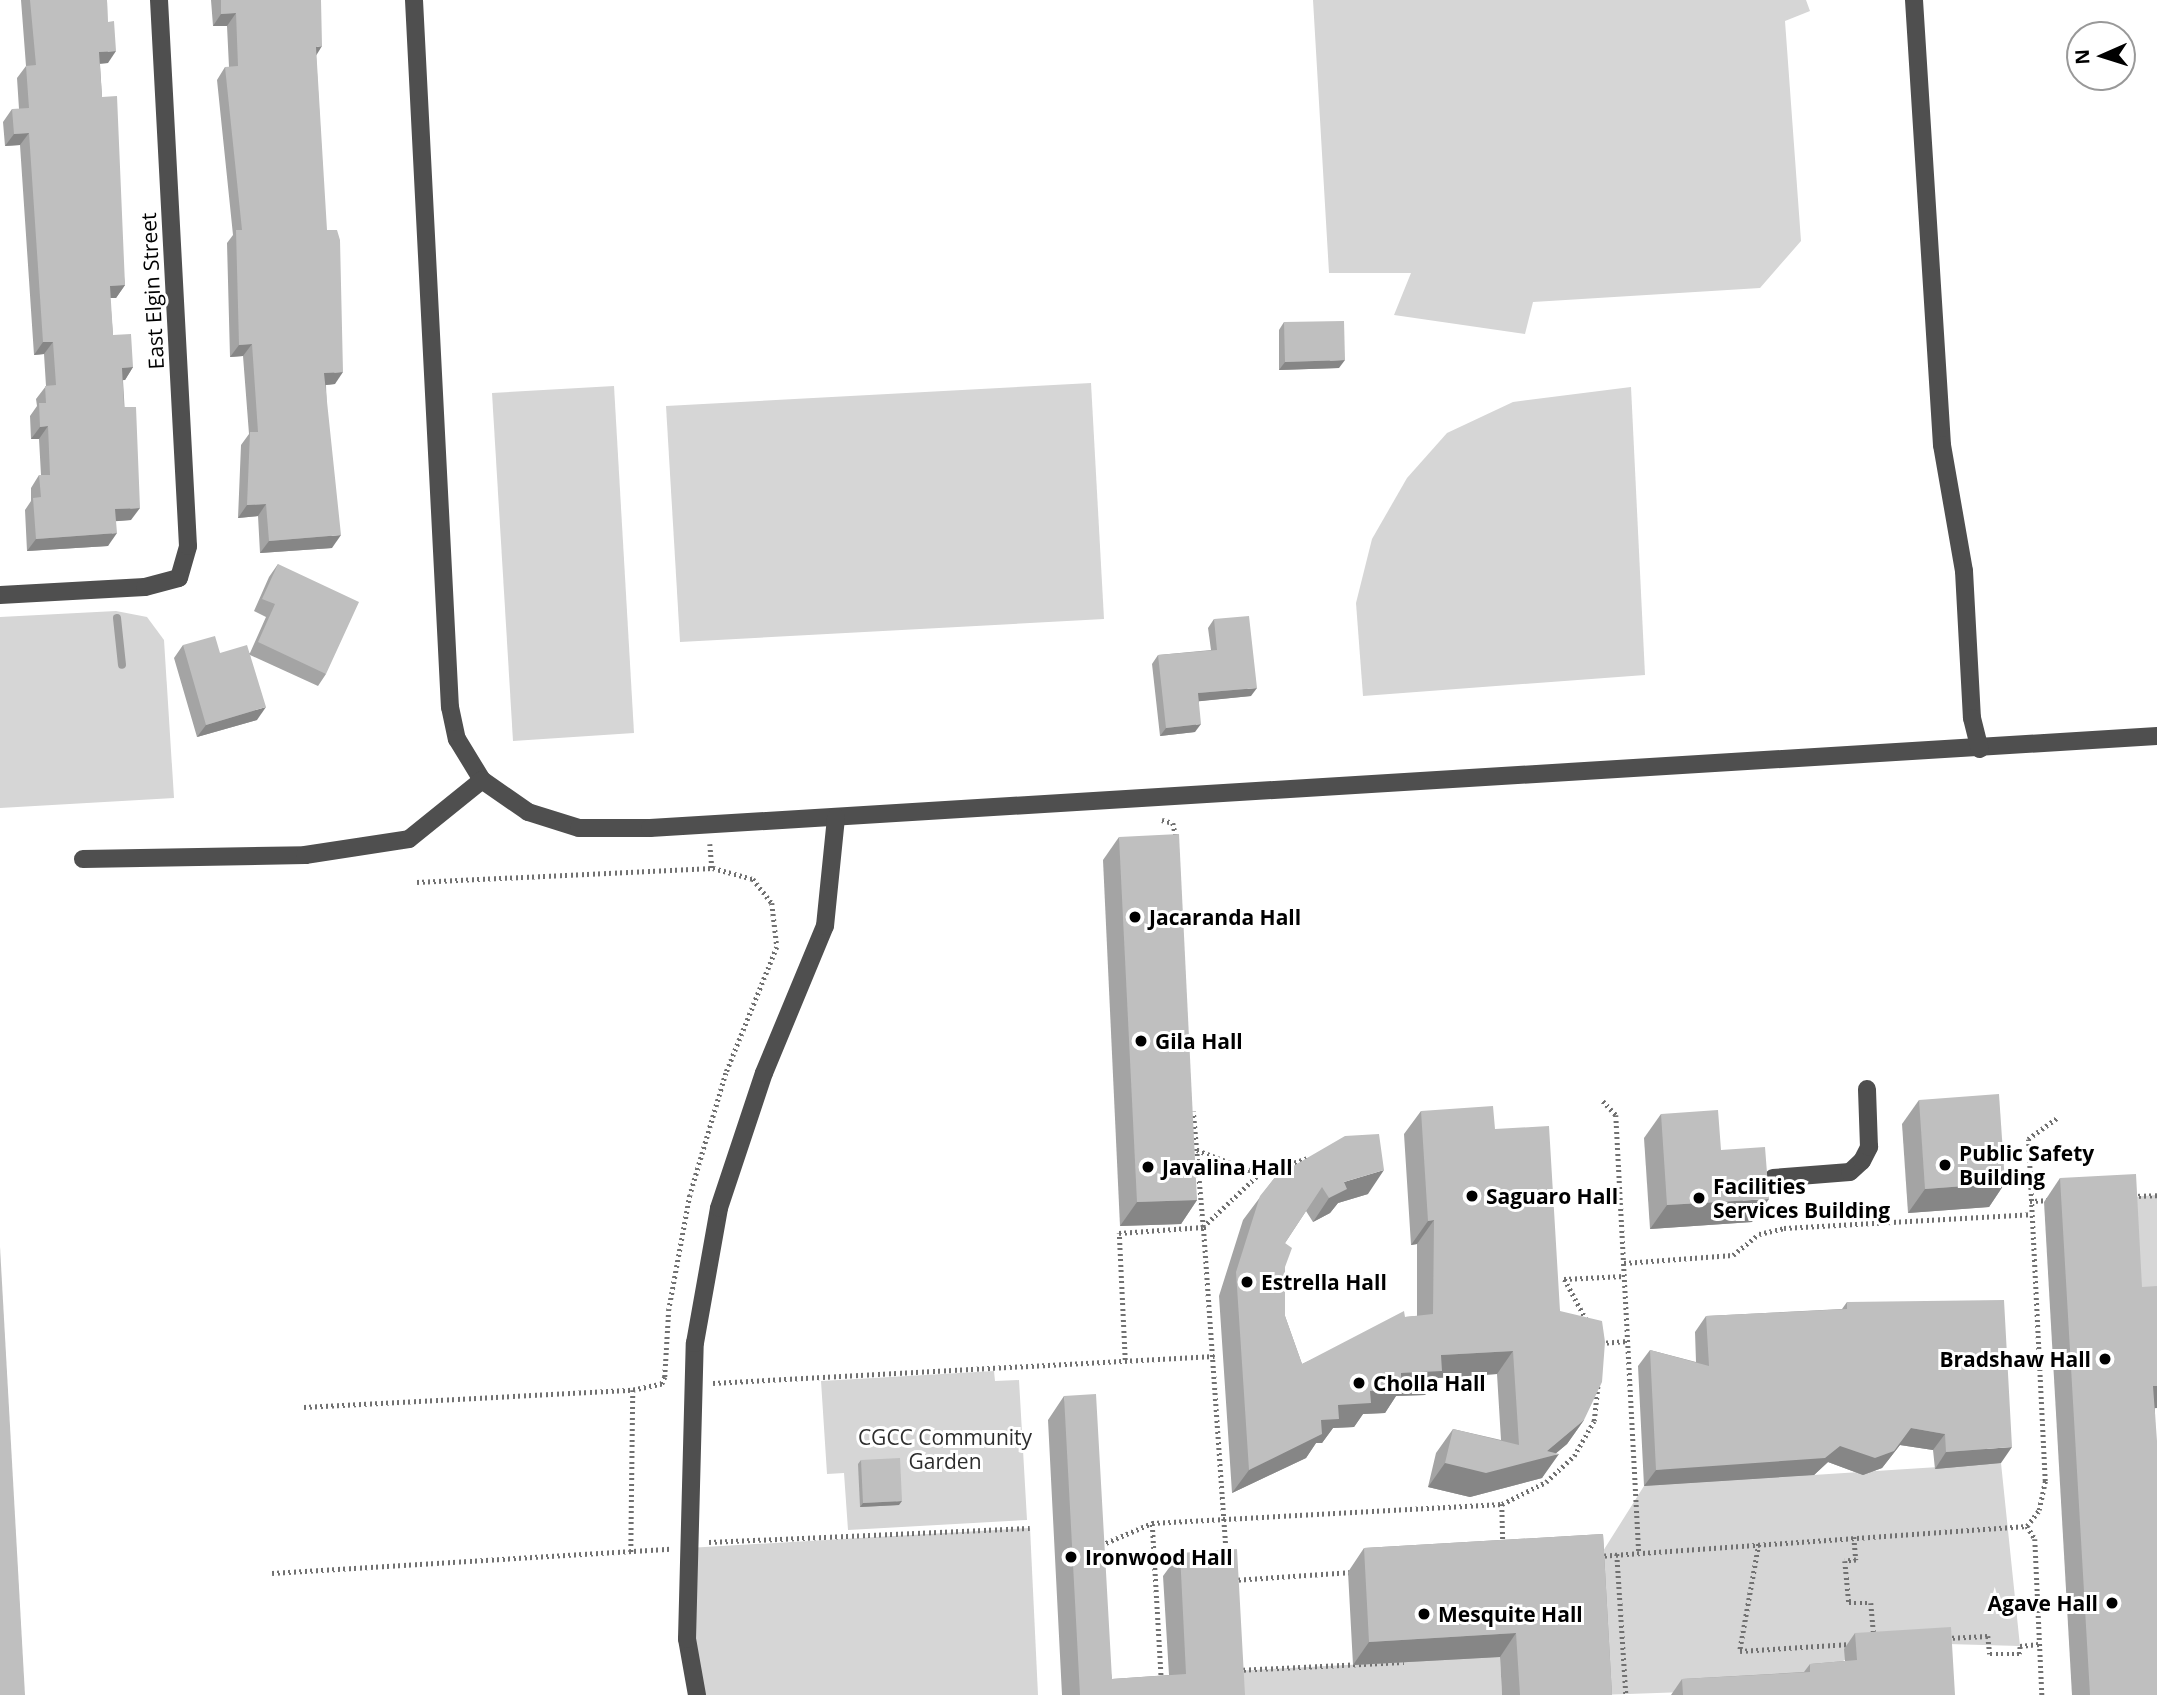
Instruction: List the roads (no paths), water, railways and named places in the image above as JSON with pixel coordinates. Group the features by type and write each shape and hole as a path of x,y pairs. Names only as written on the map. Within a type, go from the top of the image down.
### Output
{"street":[{"name":"East Elgin Street","path":"0,595 145,587 179,578 188,546 159,0"},
{"path":"414,0 450,707 457,739 482,780 528,812 579,828 836,818 1153,795 2157,736"},
{"path":"1914,0 1942,445 1964,571 1972,718 1980,748"},
{"path":"83,859 305,855 409,839 482,780"},
{"path":"697,1695 687,1639 691,1383 719,1208 764,1073 825,926 836,818"},
{"path":"1773,1178 1850,1172 1862,1161 1869,1147 1867,1089"}],"waterway":[{"path":"117,618 122,665"}],"place":[{"name":"Jacaranda Hall","path":"1135,917"},
{"name":"Gila Hall","path":"1141,1041"},
{"name":"Public Safety Building","path":"1945,1165"},
{"name":"Javalina Hall","path":"1148,1167"},
{"name":"Saguaro Hall","path":"1472,1196"},
{"name":"Facilities Services Building","path":"1699,1198"},
{"name":"Estrella Hall","path":"1247,1282"},
{"name":"Bradshaw Hall","path":"2105,1359"},
{"name":"Cholla Hall","path":"1359,1383"},
{"name":"Ironwood Hall","path":"1071,1557"},
{"name":"Agave Hall","path":"2112,1603"},
{"name":"Mesquite Hall","path":"1424,1614"}],"park label":[{"name":"CGCC Community Garden","path":"945,1449"}]}
